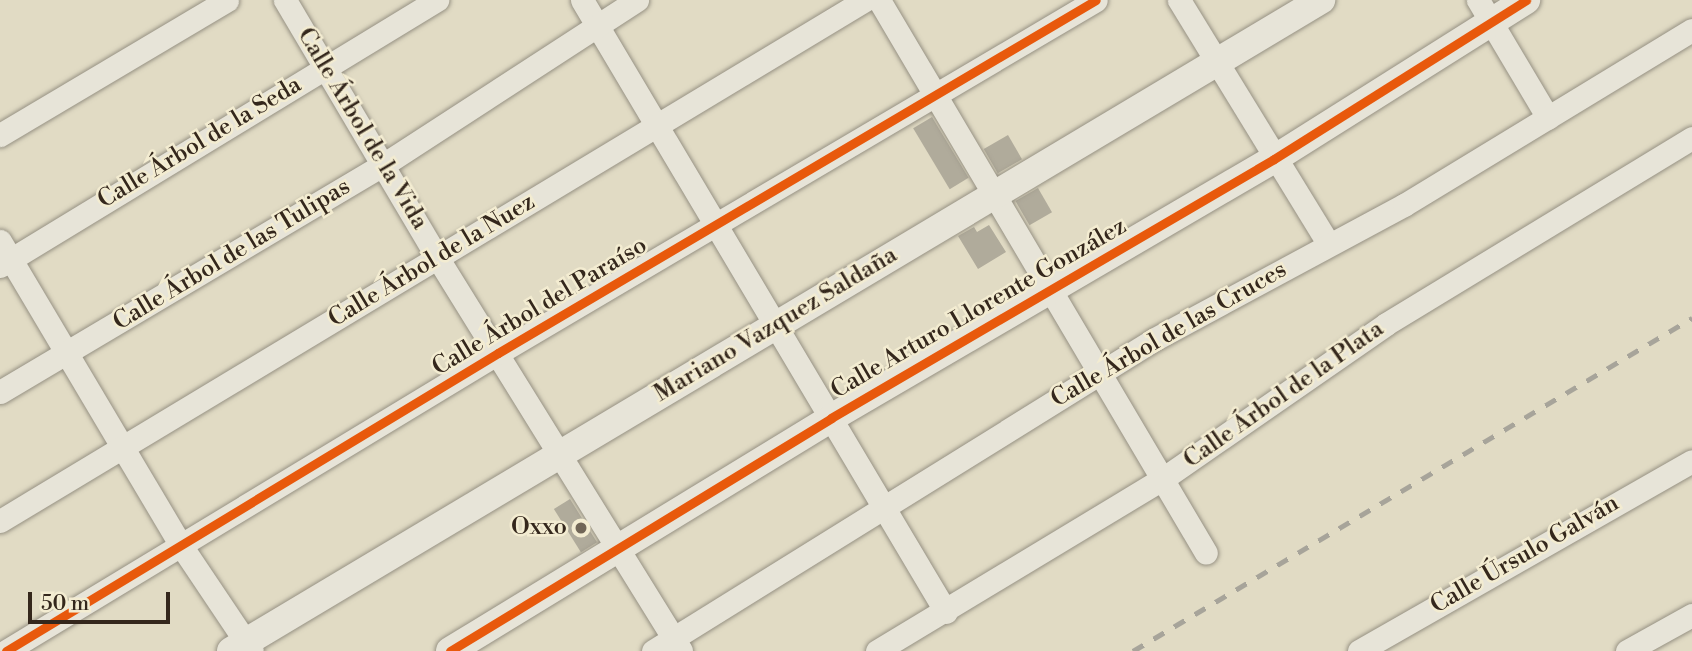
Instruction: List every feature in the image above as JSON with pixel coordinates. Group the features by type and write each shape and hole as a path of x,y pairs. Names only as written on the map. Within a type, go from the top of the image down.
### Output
{"street":[{"path":"0,135 227,0"},
{"name":"Calle Árbol de la Vida","path":"285,0 437,257 563,455 678,645"},
{"name":"Calle Árbol de la Seda","path":"4,255 437,0"},
{"path":"582,0 946,612"},
{"name":"Calle Árbol de las Tulipas","path":"0,392 383,165 637,0"},
{"name":"Calle Árbol de la Nuez","path":"0,521 437,257 657,128 865,0"},
{"path":"879,0 1053,287 1100,373 1206,553"},
{"name":"Calle Árbol del Paraíso","path":"6,651 182,547 498,353 1096,0"},
{"path":"1179,0 1328,243"},
{"name":"Mariano Vazquez Saldaña","path":"243,648 776,324 996,192 1218,65 1321,0"},
{"name":"Calle Arturo Llorente González","path":"450,651 831,418 1275,159 1485,11 1526,0"},
{"path":"1485,11 1548,118"},
{"name":"Calle Árbol de las Cruces","path":"653,651 678,645 1100,373 1328,243 1404,205 1692,30"},
{"name":"Calle Árbol de la Plata","path":"877,651 946,612 1164,478 1397,317 1692,138"},
{"path":"4,255 125,447 243,648"},
{"name":"Calle Úrsulo Galván","path":"1359,651 1385,645 1692,461"},
{"path":"1628,651 1692,615"}],"building":[{"path":"932,117 969,178 950,189 913,128"},
{"path":"1008,135 1022,159 998,173 984,149"},
{"path":"1038,188 1052,212 1029,225 1015,201"},
{"path":"989,225 1006,252 978,269 958,236 974,227 977,232"},
{"name":"Oxxo","path":"570,499 597,542 581,552 554,509"}],"railway":[{"path":"1133,651 1692,318"}],"cycle path":[{"path":"6,651 498,353 1096,0"},
{"path":"450,651 831,418 1274,159 1526,0"}],"place":[{"name":"Oxxo","path":"581,528"}]}
